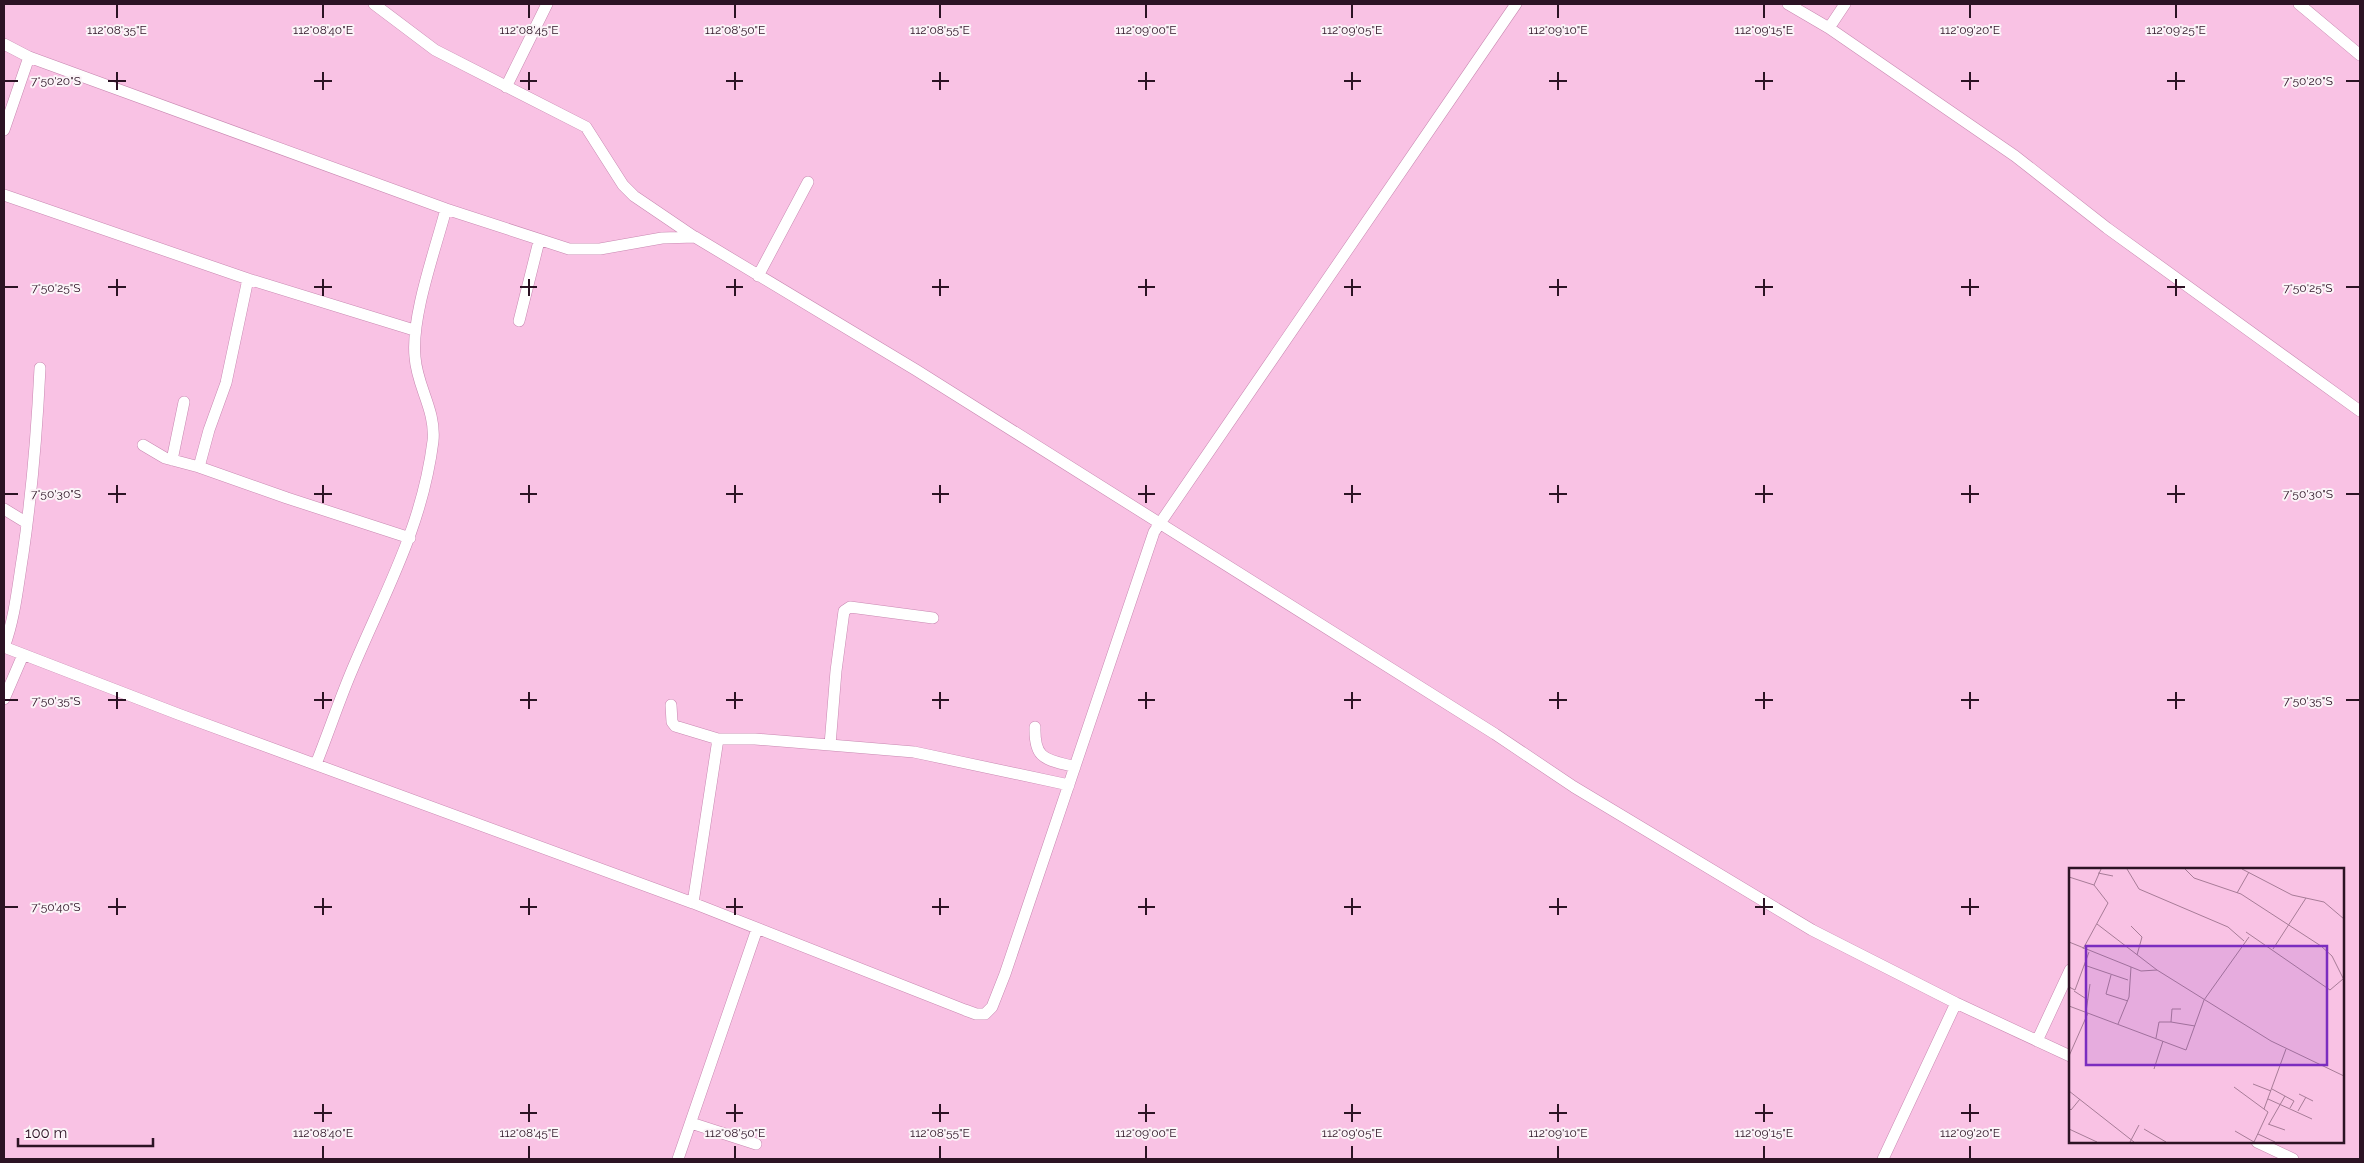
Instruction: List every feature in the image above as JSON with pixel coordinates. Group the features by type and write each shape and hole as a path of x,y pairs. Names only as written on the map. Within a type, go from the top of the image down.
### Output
{"street":[{"path":"374,4 435,50 586,126 623,185 634,196 694,237 916,370 1488,729 1582,792 1812,930 1956,1003 2069,1056"},
{"path":"506,87 547,4"},
{"path":"40,368 37,438 27,523 18,586 4,647 693,903 965,1010 985,1014 992,1008 1005,974 1147,548 1159,523 1516,4"},
{"path":"1788,4 1830,28 2015,156 2107,228 2360,411"},
{"path":"1830,28 1845,4"},
{"path":"2299,4 2360,56"},
{"path":"4,44 29,57 539,241 583,251 679,236 694,237"},
{"path":"4,130 29,57"},
{"path":"758,276 808,182"},
{"path":"4,195 248,280 414,330"},
{"path":"316,764 350,675 410,538 422,498 433,441 433,422 430,408 422,393 416,372 414,330 446,209"},
{"path":"519,321 539,241"},
{"path":"199,467 209,430 226,382 248,280"},
{"path":"172,460 184,402"},
{"path":"143,445 153,453 172,460 199,467 410,538"},
{"path":"4,509 27,523"},
{"path":"830,745 836,671 844,611 850,607 933,618"},
{"path":"4,700 28,657"},
{"path":"671,705 672,722 675,726 718,739 755,739 914,752 1069,785"},
{"path":"1035,727 1034,743 1039,754 1075,767"},
{"path":"693,903 718,739"},
{"path":"678,1159 757,929"},
{"path":"2037,1041 2069,972"},
{"path":"1883,1159 1956,1003"},
{"path":"691,1123 756,1144"},
{"path":"2259,1143 2294,1159"}]}
